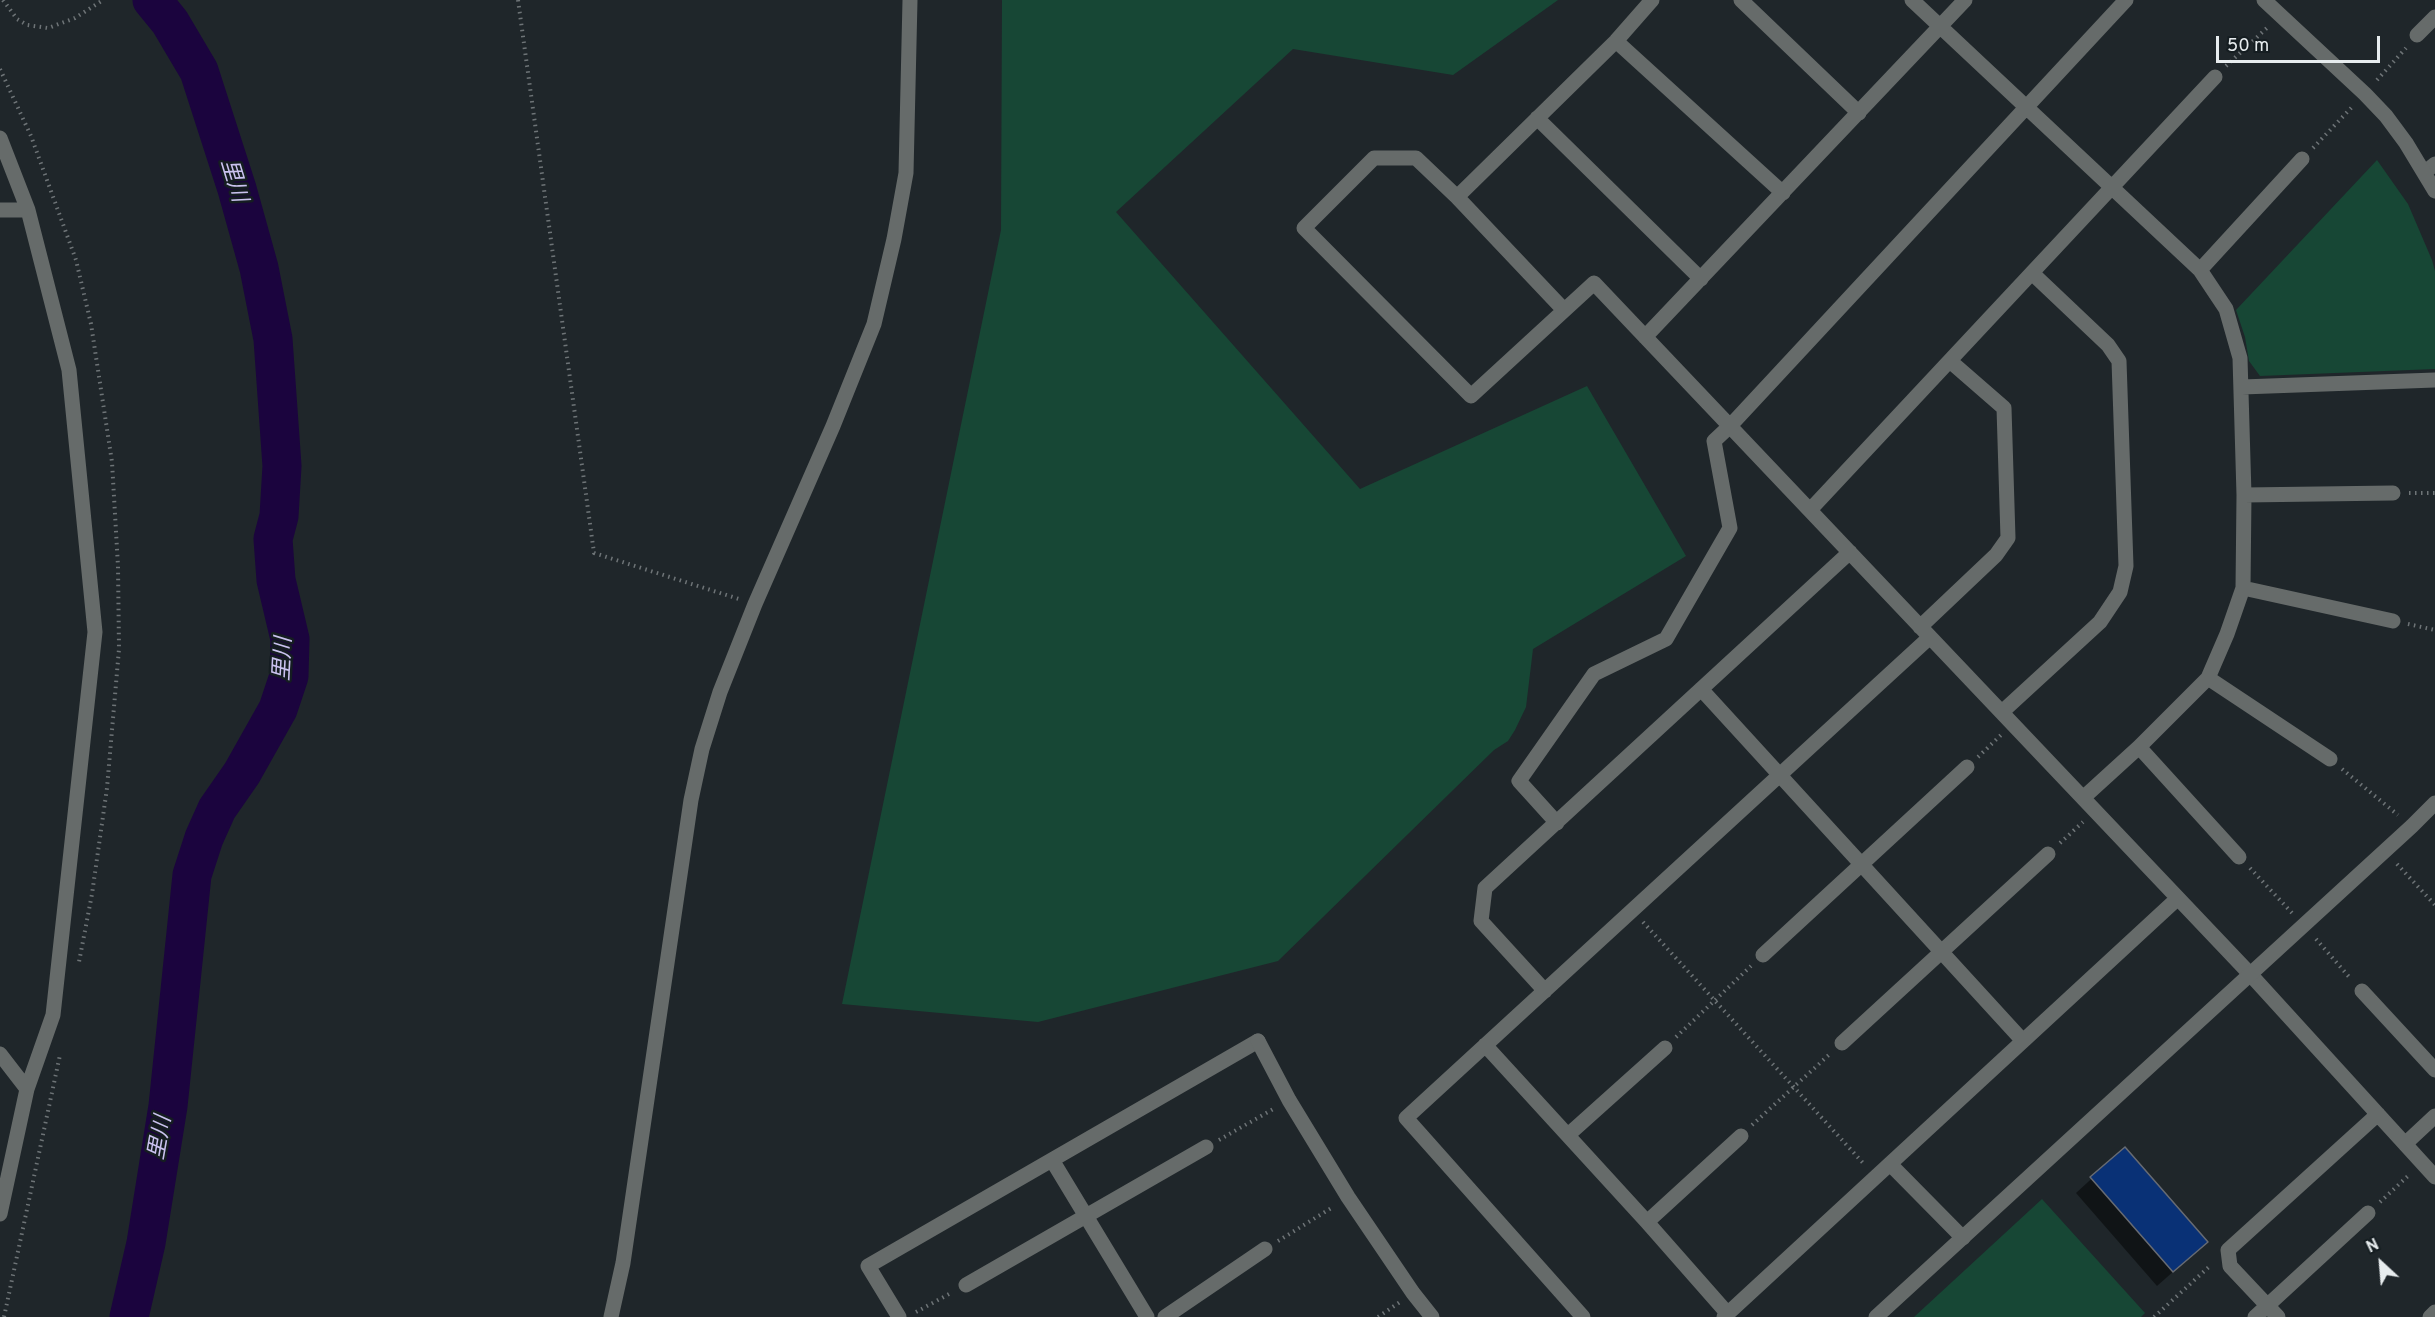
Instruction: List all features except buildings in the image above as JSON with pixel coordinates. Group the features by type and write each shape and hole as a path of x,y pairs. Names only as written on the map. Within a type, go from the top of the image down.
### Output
{"street":[{"path":"611,1317 623,1263 691,800 702,749 720,692 755,604 833,426 874,324 894,239 906,173 910,0"},
{"path":"1456,197 1616,41 1652,0"},
{"path":"1741,0 1859,113"},
{"path":"1912,0 2200,270 2226,309 2240,358 2244,495 2243,588 2208,678 2139,747 2083,798"},
{"path":"1645,337 1965,0"},
{"path":"1557,823 1520,781 1594,674 1666,639 1730,528 1714,441 2126,0"},
{"path":"2264,0 2365,94 2430,168 2435,191"},
{"path":"2417,35 2435,17"},
{"path":"1616,41 1783,193"},
{"path":"1810,510 2215,77"},
{"path":"1538,118 1701,279"},
{"path":"0,138 28,210 69,370 95,632 53,1015 27,1089 0,1214"},
{"path":"1563,309 1416,158 1374,158 1304,228 1471,396 1563,309 1594,283 2250,974 2435,1177"},
{"path":"2200,270 2302,159"},
{"path":"0,210 28,210"},
{"path":"2002,712 2100,622 2120,592 2126,567 2119,361 2108,345 2032,273"},
{"path":"1583,1317 1406,1118 1780,775 1925,632 1996,555 2008,538 2004,408 1950,361"},
{"path":"2242,387 2435,380"},
{"path":"2244,495 2393,493"},
{"path":"1545,991 1481,921 1485,888 1850,552"},
{"path":"2243,588 2393,621"},
{"path":"2208,678 2330,759"},
{"path":"1701,689 2023,1041"},
{"path":"2139,747 2240,857"},
{"path":"1763,955 1966,767"},
{"path":"1876,1317 2412,826 2435,802"},
{"path":"1842,1043 2048,854"},
{"path":"1485,1045 1647,1222 1726,1316 2178,898"},
{"path":"2362,991 2435,1070"},
{"path":"899,1317 868,1266 1258,1041 1289,1100 1348,1197 1413,1293 1432,1317"},
{"path":"1568,1135 1665,1048"},
{"path":"0,1054 27,1089"},
{"path":"2273,1311 2230,1266 2228,1250 2378,1114"},
{"path":"2405,1144 2435,1116"},
{"path":"1647,1222 1741,1136"},
{"path":"966,1285 1206,1148"},
{"path":"1052,1160 1147,1317"},
{"path":"1890,1164 1962,1238"},
{"path":"2255,1317 2273,1311 2368,1213"},
{"path":"1165,1317 1265,1250"},
{"path":"2430,1317 2435,1312"}],"path":[{"path":"3,0 17,19 27,26 48,28 75,18 103,0"},
{"path":"518,0 594,553 755,604"},
{"path":"2215,77 2280,15"},
{"path":"2302,159 2365,94 2417,35"},
{"path":"2393,493 2435,493"},
{"path":"2393,621 2435,630"},
{"path":"1966,767 2013,724"},
{"path":"2330,759 2412,826"},
{"path":"2048,854 2096,811"},
{"path":"2384,851 2435,905"},
{"path":"2240,857 2362,991"},
{"path":"1632,910 1875,1177"},
{"path":"1665,1048 1763,955"},
{"path":"1741,1136 1842,1043"},
{"path":"1206,1148 1289,1100"},
{"path":"2368,1213 2422,1163"},
{"path":"1265,1250 1348,1197"},
{"path":"2154,1317 2228,1250"},
{"path":"907,1317 966,1285"},
{"path":"1378,1317 1413,1293"}],"green space":[{"path":"1002,0 1558,0 1453,75 1293,49 1116,212 1360,489 1587,386 1686,556 1533,649 1526,707 1508,741 1494,750 1278,961 1038,1022 842,1004 1001,230"},
{"path":"2377,160 2408,204 2432,260 2435,271 2435,369 2260,376 2249,361 2245,337 2236,310"},
{"path":"2042,1199 2145,1313 2141,1317 1914,1317"}],"waterway":[{"name":"里川","path":"129,1317 146,1243 168,1106 192,875 204,838 217,809 242,773 278,709 289,676 290,639 276,580 273,539 279,516 282,466 273,339 259,268 237,189 199,71 170,22 152,0"}]}
